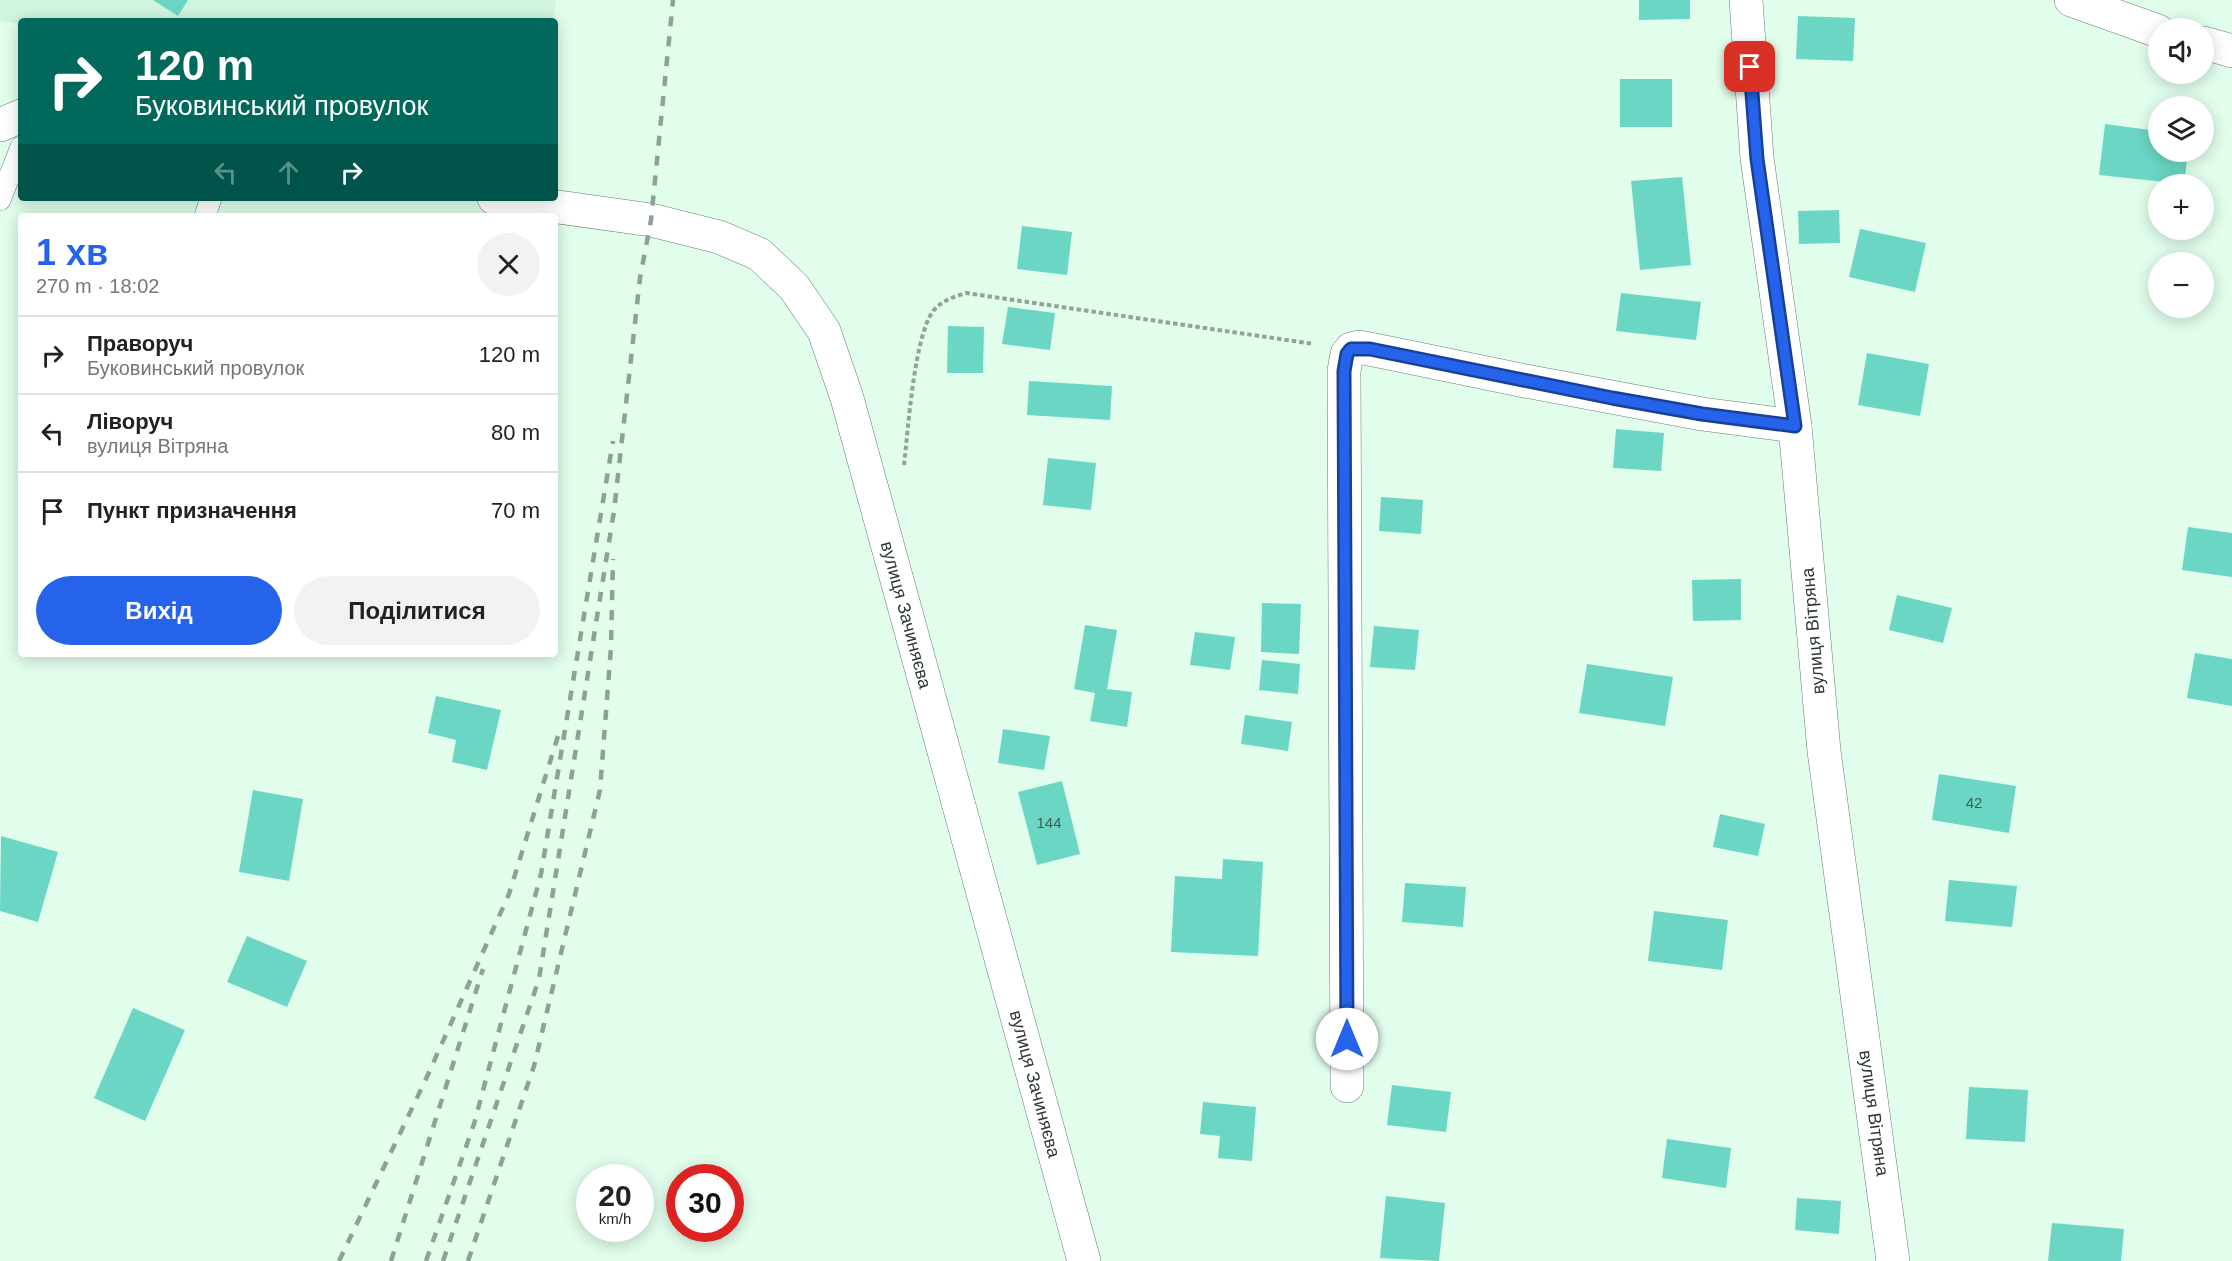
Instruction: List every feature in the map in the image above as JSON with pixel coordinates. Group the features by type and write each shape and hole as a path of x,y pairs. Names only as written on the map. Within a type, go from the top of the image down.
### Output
{"street":[{"name":"вулиця Вітряна","path":"1746,0 1757,159 1795,426 1824,751 1893,1261"},
{"path":"2071,0 2148,27"},
{"path":"2214,46 2232,51"},
{"path":"0,125 18,117"},
{"name":"вулиця Зачиняєва","path":"515,201 651,220 719,237 759,254 794,287 824,330 847,398 1084,1261"},
{"path":"1347,1086 1344,371 1347,354 1351,349 1359,348 1399,354 1668,408 1795,426"}],"lane":[{"path":"0,200 18,155"}],"path":[{"path":"904,471 918,355 925,332 933,312 948,299 966,293 1351,349"}],"shaded area":[{"path":"0,0 556,0 553,18 18,18 18,24 0,21"}],"building":[{"path":"153,0 188,0 178,16"},
{"path":"1639,0 1690,0 1690,19 1639,20"},
{"path":"1798,16 1855,18 1853,61 1796,59"},
{"path":"1620,79 1672,79 1672,127 1620,127"},
{"path":"2105,124 2148,130 2148,162 2187,162 2185,174 2148,174 2148,180 2099,175"},
{"path":"1682,177 1691,265 1640,270 1631,181"},
{"path":"1839,210 1840,243 1799,244 1798,211"},
{"path":"1022,226 1072,232 1067,275 1017,269"},
{"path":"1860,229 1926,243 1915,292 1849,277"},
{"path":"1621,293 1701,302 1696,340 1616,331"},
{"path":"1008,307 1055,313 1050,350 1002,344"},
{"path":"948,326 984,327 983,373 947,373"},
{"path":"1867,353 1929,364 1920,416 1858,405"},
{"path":"1029,381 1112,386 1110,420 1027,415"},
{"path":"1616,429 1664,433 1661,471 1613,468"},
{"path":"1048,458 1096,463 1091,510 1043,505"},
{"path":"1381,497 1423,500 1421,534 1379,531"},
{"path":"2188,527 2232,533 2232,577 2182,570"},
{"path":"1741,579 1741,620 1693,621 1692,580"},
{"path":"1897,595 1952,608 1943,643 1889,630"},
{"path":"1262,603 1301,604 1299,654 1261,652"},
{"path":"1085,625 1117,630 1107,689 1132,692 1127,727 1090,721 1095,693 1074,689"},
{"path":"1374,626 1419,630 1415,670 1370,667"},
{"path":"1195,632 1235,637 1230,670 1190,665"},
{"path":"2195,653 2232,659 2232,706 2187,698"},
{"path":"1262,660 1300,664 1298,694 1259,690"},
{"path":"1587,664 1673,677 1665,726 1579,713"},
{"path":"436,696 501,710 487,770 452,762 456,740 428,733"},
{"path":"1245,715 1292,722 1288,751 1241,744"},
{"path":"1003,729 1050,736 1044,770 998,763"},
{"path":"1939,774 2016,786 2009,833 1932,820"},
{"path":"1062,781 1080,854 1037,865 1018,792"},
{"path":"253,790 303,799 289,881 239,872"},
{"path":"1720,814 1765,824 1758,856 1713,847"},
{"path":"1,836 58,852 38,922 0,911"},
{"path":"1223,859 1263,862 1258,956 1171,952 1175,876 1222,879"},
{"path":"1949,880 2017,886 2012,927 1945,921"},
{"path":"1405,883 1466,887 1463,927 1402,922"},
{"path":"1654,911 1728,920 1722,970 1648,961"},
{"path":"247,936 307,961 287,1007 227,982"},
{"path":"133,1008 185,1030 145,1121 94,1098"},
{"path":"1392,1085 1451,1092 1446,1132 1387,1125"},
{"path":"1969,1087 2028,1090 2025,1142 1966,1139"},
{"path":"1203,1102 1256,1107 1252,1161 1218,1158 1220,1136 1200,1134"},
{"path":"1667,1139 1731,1148 1726,1188 1662,1178"},
{"path":"1386,1196 1445,1203 1439,1261 1380,1258"},
{"path":"1797,1198 1841,1201 1839,1234 1795,1230"},
{"path":"2052,1223 2124,1229 2121,1261 2048,1261"}],"railway":[{"path":"443,1261 539,979 614,511 640,278 651,220 673,0"},
{"path":"426,1261 474,1124 541,874 613,441"},
{"path":"468,1261 534,1066 600,790 611,647 613,559"},
{"path":"339,1261 426,1079 509,894 558,736"},
{"path":"391,1261 483,969"}],"route":[{"path":"1347,1039 1344,371 1347,354 1351,349 1370,349 1612,398 1702,414 1795,426 1757,159 1750,67"}]}
